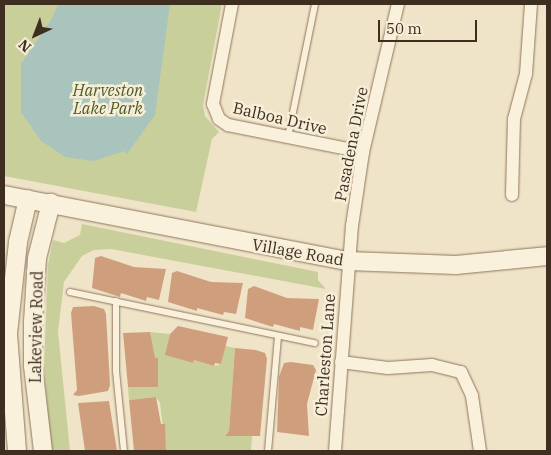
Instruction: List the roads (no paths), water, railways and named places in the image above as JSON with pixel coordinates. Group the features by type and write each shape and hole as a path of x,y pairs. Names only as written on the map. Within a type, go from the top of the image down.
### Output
{"street":[{"name":"Balboa Drive","path":"232,4 212,104 219,119 228,125 363,152"},
{"name":"Pasadena Drive","path":"348,261 363,152 398,4"},
{"path":"512,195 514,119 526,74 531,4"},
{"name":"Village Road","path":"4,195 348,261 456,266 547,256"},
{"name":"Lakeview Road","path":"17,451 8,333 18,242 28,199"},
{"name":"Lakeview Road","path":"43,451 32,366 33,322 38,258 51,203"},
{"name":"Charleston Lane","path":"334,451 348,261"},
{"path":"341,362 388,368 432,365 461,372 472,396 480,451"}],"lane":[{"path":"288,137 315,4"},
{"path":"70,292 315,343"},
{"path":"116,301 116,371 124,451"},
{"path":"268,451 278,336"}],"water":[{"path":"58,4 170,4 155,115 127,154 124,151 94,161 65,157 41,141 21,112 21,64 51,20"}],"park label":[{"name":"Harveston Lake Park","path":"108,99"}]}
